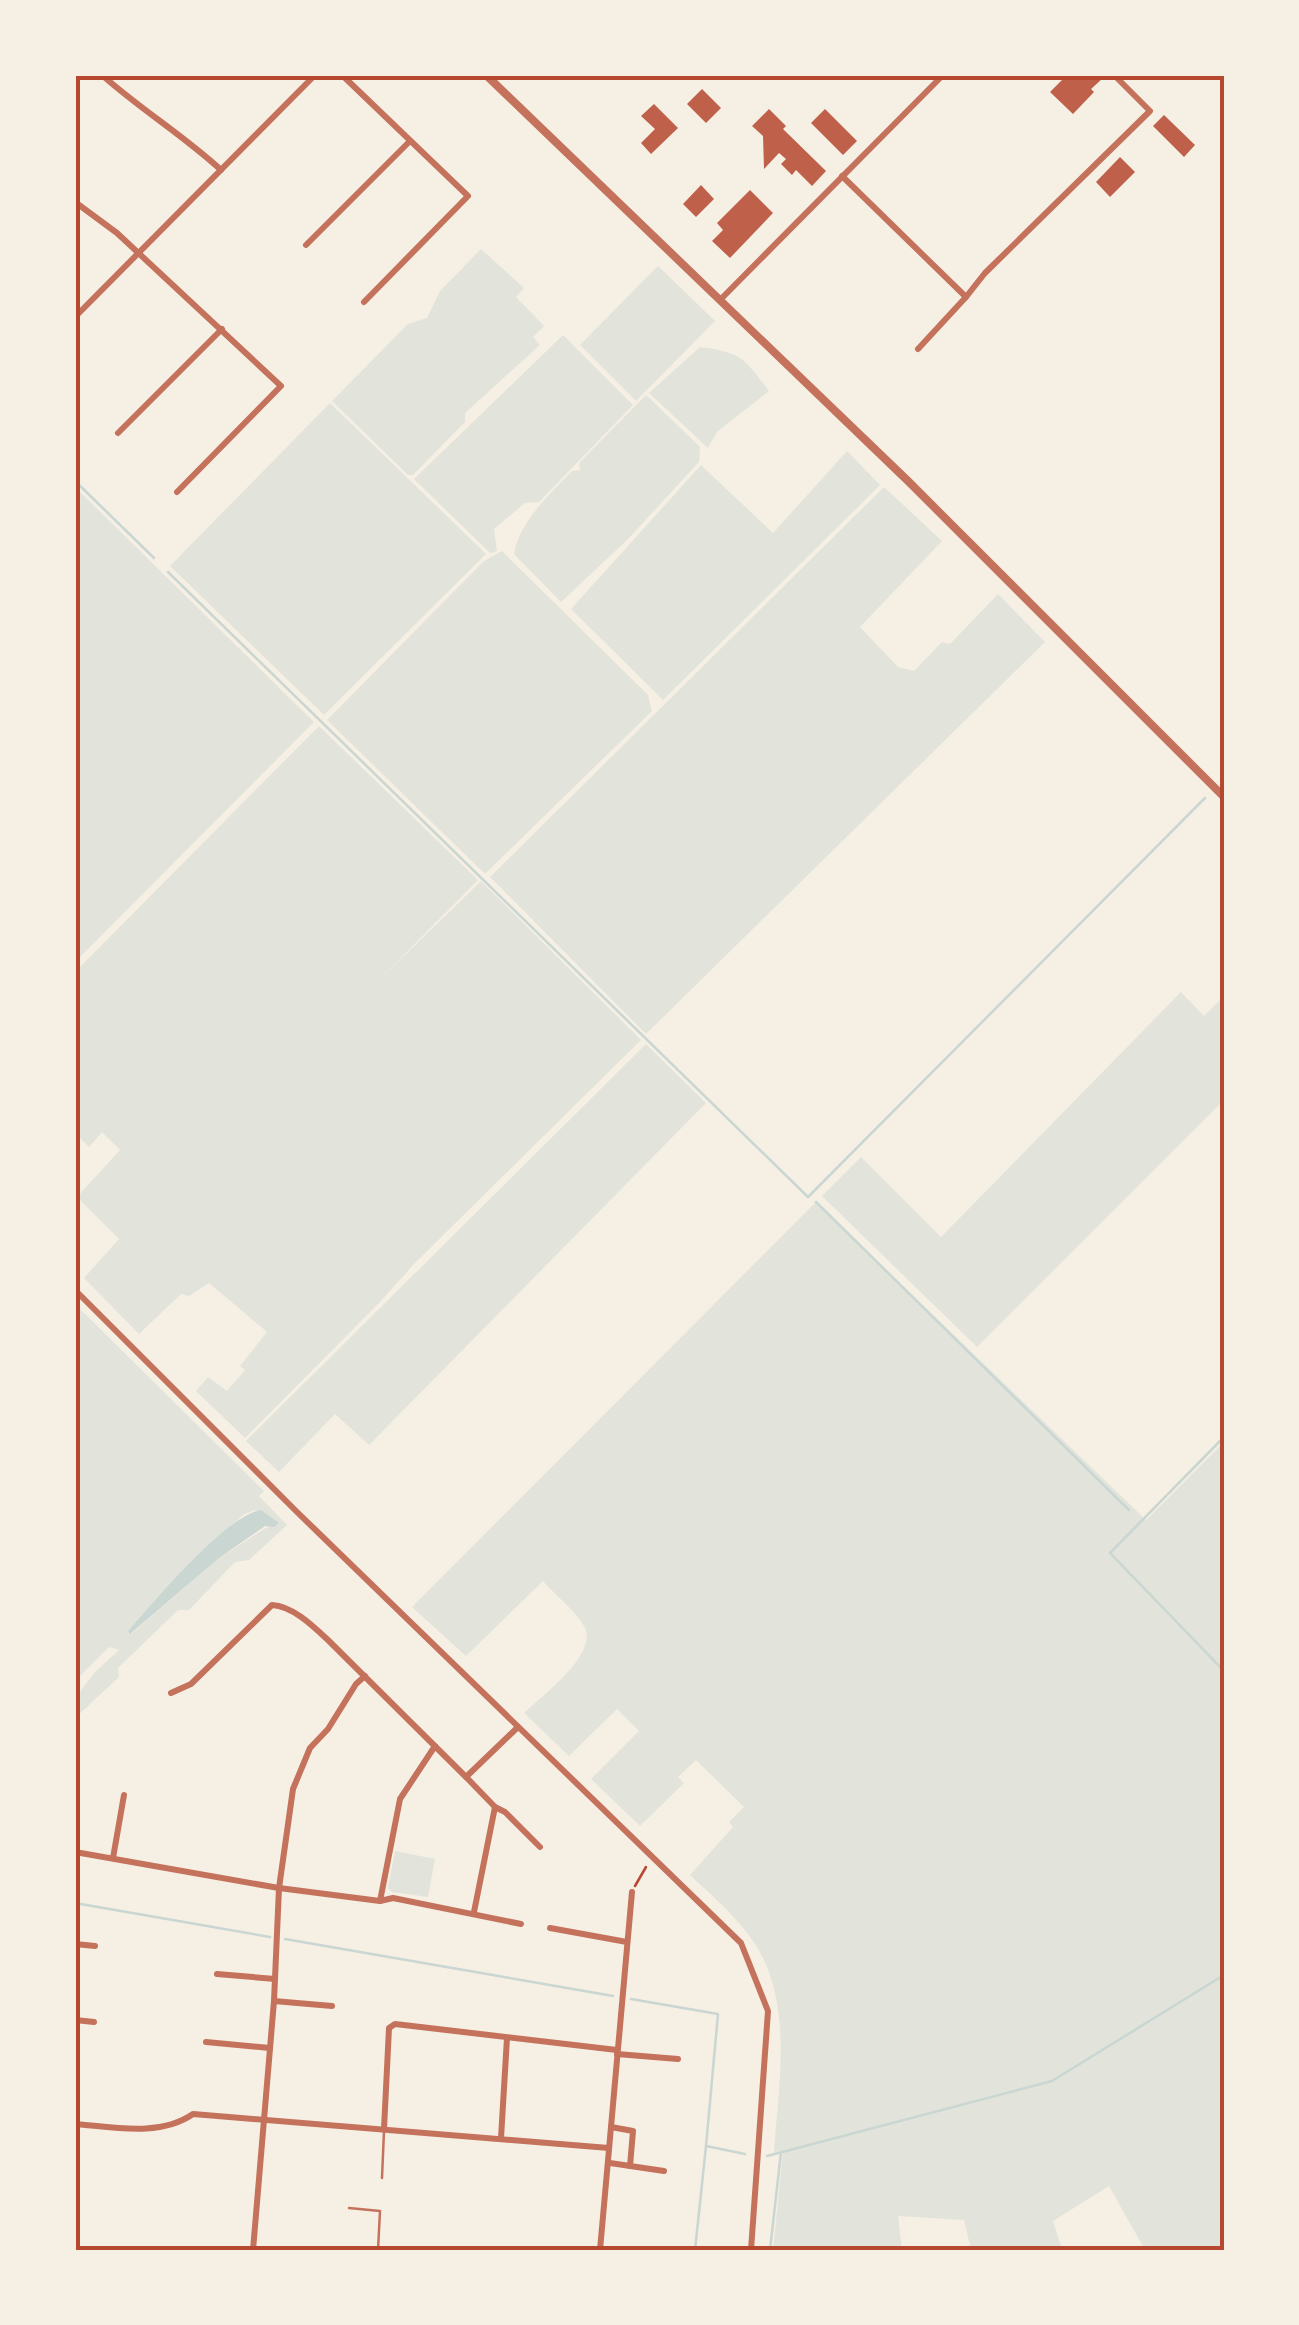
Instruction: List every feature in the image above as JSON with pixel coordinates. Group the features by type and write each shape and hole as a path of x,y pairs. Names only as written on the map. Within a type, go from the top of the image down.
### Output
{"street":[{"path":"102,75 189,141 220,170"},
{"path":"342,75 468,196 364,302"},
{"path":"486,75 908,481 1224,797"},
{"path":"720,300 943,75"},
{"path":"918,349 985,272 1150,112 1114,75"},
{"path":"75,316 312,76"},
{"path":"306,245 410,141"},
{"path":"842,176 966,298"},
{"path":"75,202 138,252 281,386 177,492"},
{"path":"118,433 222,329"},
{"path":"75,1290 741,1943 768,2011 751,2250"},
{"path":"171,1692 191,1684 267,1610 279,1604 310,1624 540,1847"},
{"path":"253,2250 280,1888 292,1789 310,1748 365,1676"},
{"path":"466,1777 518,1727"},
{"path":"380,1902 400,1799 436,1746"},
{"path":"113,1858 124,1795"},
{"path":"474,1913 495,1807"},
{"path":"75,1852 280,1888 380,1902 393,1898 521,1924"},
{"path":"600,2250 632,1892"},
{"path":"550,1928 627,1942"},
{"path":"75,1944 95,1946"},
{"path":"217,1974 275,1979"},
{"path":"274,2001 332,2006"},
{"path":"75,2020 94,2022"},
{"path":"384,2129 389,2028 395,2024 678,2059"},
{"path":"501,2138 507,2038"},
{"path":"206,2042 270,2048"},
{"path":"75,2124 139,2130 180,2123 193,2114 609,2148"},
{"path":"611,2126 633,2131 630,2166"},
{"path":"610,2163 664,2171"}],"lane":[{"path":"382,2178 384,2129"},
{"path":"349,2208 380,2212 378,2250"}],"path":[{"path":"632,1892 646,1866"}],"shaded area":[{"path":"481,249 524,288 516,297 544,326 533,337 540,345 465,413 465,422 413,475 408,475 332,401 408,324 427,318 440,291"},
{"path":"658,266 715,321 636,401 580,345"},
{"path":"563,335 633,405 539,502 525,503 494,529 497,551 490,553 414,479"},
{"path":"700,347 741,359 769,391 717,432 708,448 649,393"},
{"path":"646,395 700,447 699,462 628,539 561,602 514,554 517,542 545,499 572,471 580,470 579,463"},
{"path":"330,403 486,554 324,715 170,566"},
{"path":"847,451 880,485 663,700 571,609 701,465 773,533"},
{"path":"75,487 314,722 75,962"},
{"path":"884,487 942,541 860,627 898,667 914,671 942,642 950,644 998,594 1045,642 646,1034 490,877"},
{"path":"502,551 648,695 652,711 485,874 327,720 484,561"},
{"path":"319,726 478,880 377,982 481,881 641,1040 245,1438 196,1391 208,1377 227,1391 245,1370 240,1366 267,1332 209,1283 189,1296 181,1294 139,1334 84,1278 119,1239 77,1197 120,1150 102,1132 89,1147 75,1133 75,972"},
{"path":"1181,992 1204,1016 1224,996 1224,1100 977,1347 822,1196 861,1157 941,1237"},
{"path":"646,1044 706,1103 369,1445 335,1414 279,1472 246,1441"},
{"path":"816,1202 1146,1520 1224,1442 1224,2250 1145,2250 1109,2186 1053,2221 1062,2250 971,2250 964,2220 898,2216 902,2250 773,2250 783,2151 774,2152 780,2065 778,2007 760,1953 738,1922 690,1875 733,1827 729,1822 744,1807 696,1760 678,1777 684,1783 640,1826 591,1779 639,1731 617,1709 569,1756 524,1713 566,1674 587,1639 581,1622 543,1581 466,1656 412,1607"},
{"path":"75,1304 264,1491 259,1496 287,1525 249,1560 235,1562 189,1610 178,1610 118,1668 119,1677 75,1718 75,1698 119,1650 109,1647 75,1681","holes":["255,1510 269,1526 219,1558 131,1634 128,1631 183,1571 243,1515"]},
{"path":"261,1510 279,1523 265,1526 219,1558 130,1634 128,1631 210,1543 246,1516"},
{"path":"395,1851 435,1859 428,1897 392,1892 388,1888"}],"building":[{"path":"1067,75 1098,75 1102,79 1073,114 1050,92"},
{"path":"702,89 721,108 706,123 687,104"},
{"path":"654,104 678,128 651,154 641,143 655,129 641,116"},
{"path":"769,109 786,126 783,129 826,171 812,186 796,170 792,175 781,164 786,159 779,153 764,169 763,136 752,126"},
{"path":"825,109 857,141 843,155 811,123"},
{"path":"1164,115 1195,145 1184,157 1153,126"},
{"path":"1120,157 1135,172 1110,197 1096,182"},
{"path":"701,185 714,199 696,217 683,204"},
{"path":"750,190 773,213 730,258 712,241 723,230 717,223"}],"waterway":[{"path":"75,481 154,558"},
{"path":"168,572 808,1197 1205,798"},
{"path":"816,1202 1129,1510"},
{"path":"1224,1437 1110,1553 1224,1671"},
{"path":"75,1903 270,1937"},
{"path":"285,1939 613,1996"},
{"path":"767,2156 1052,2081 1224,1975"},
{"path":"631,1999 718,2014 706,2146"},
{"path":"695,2250 706,2146 745,2154"},
{"path":"770,2250 781,2152"}]}
